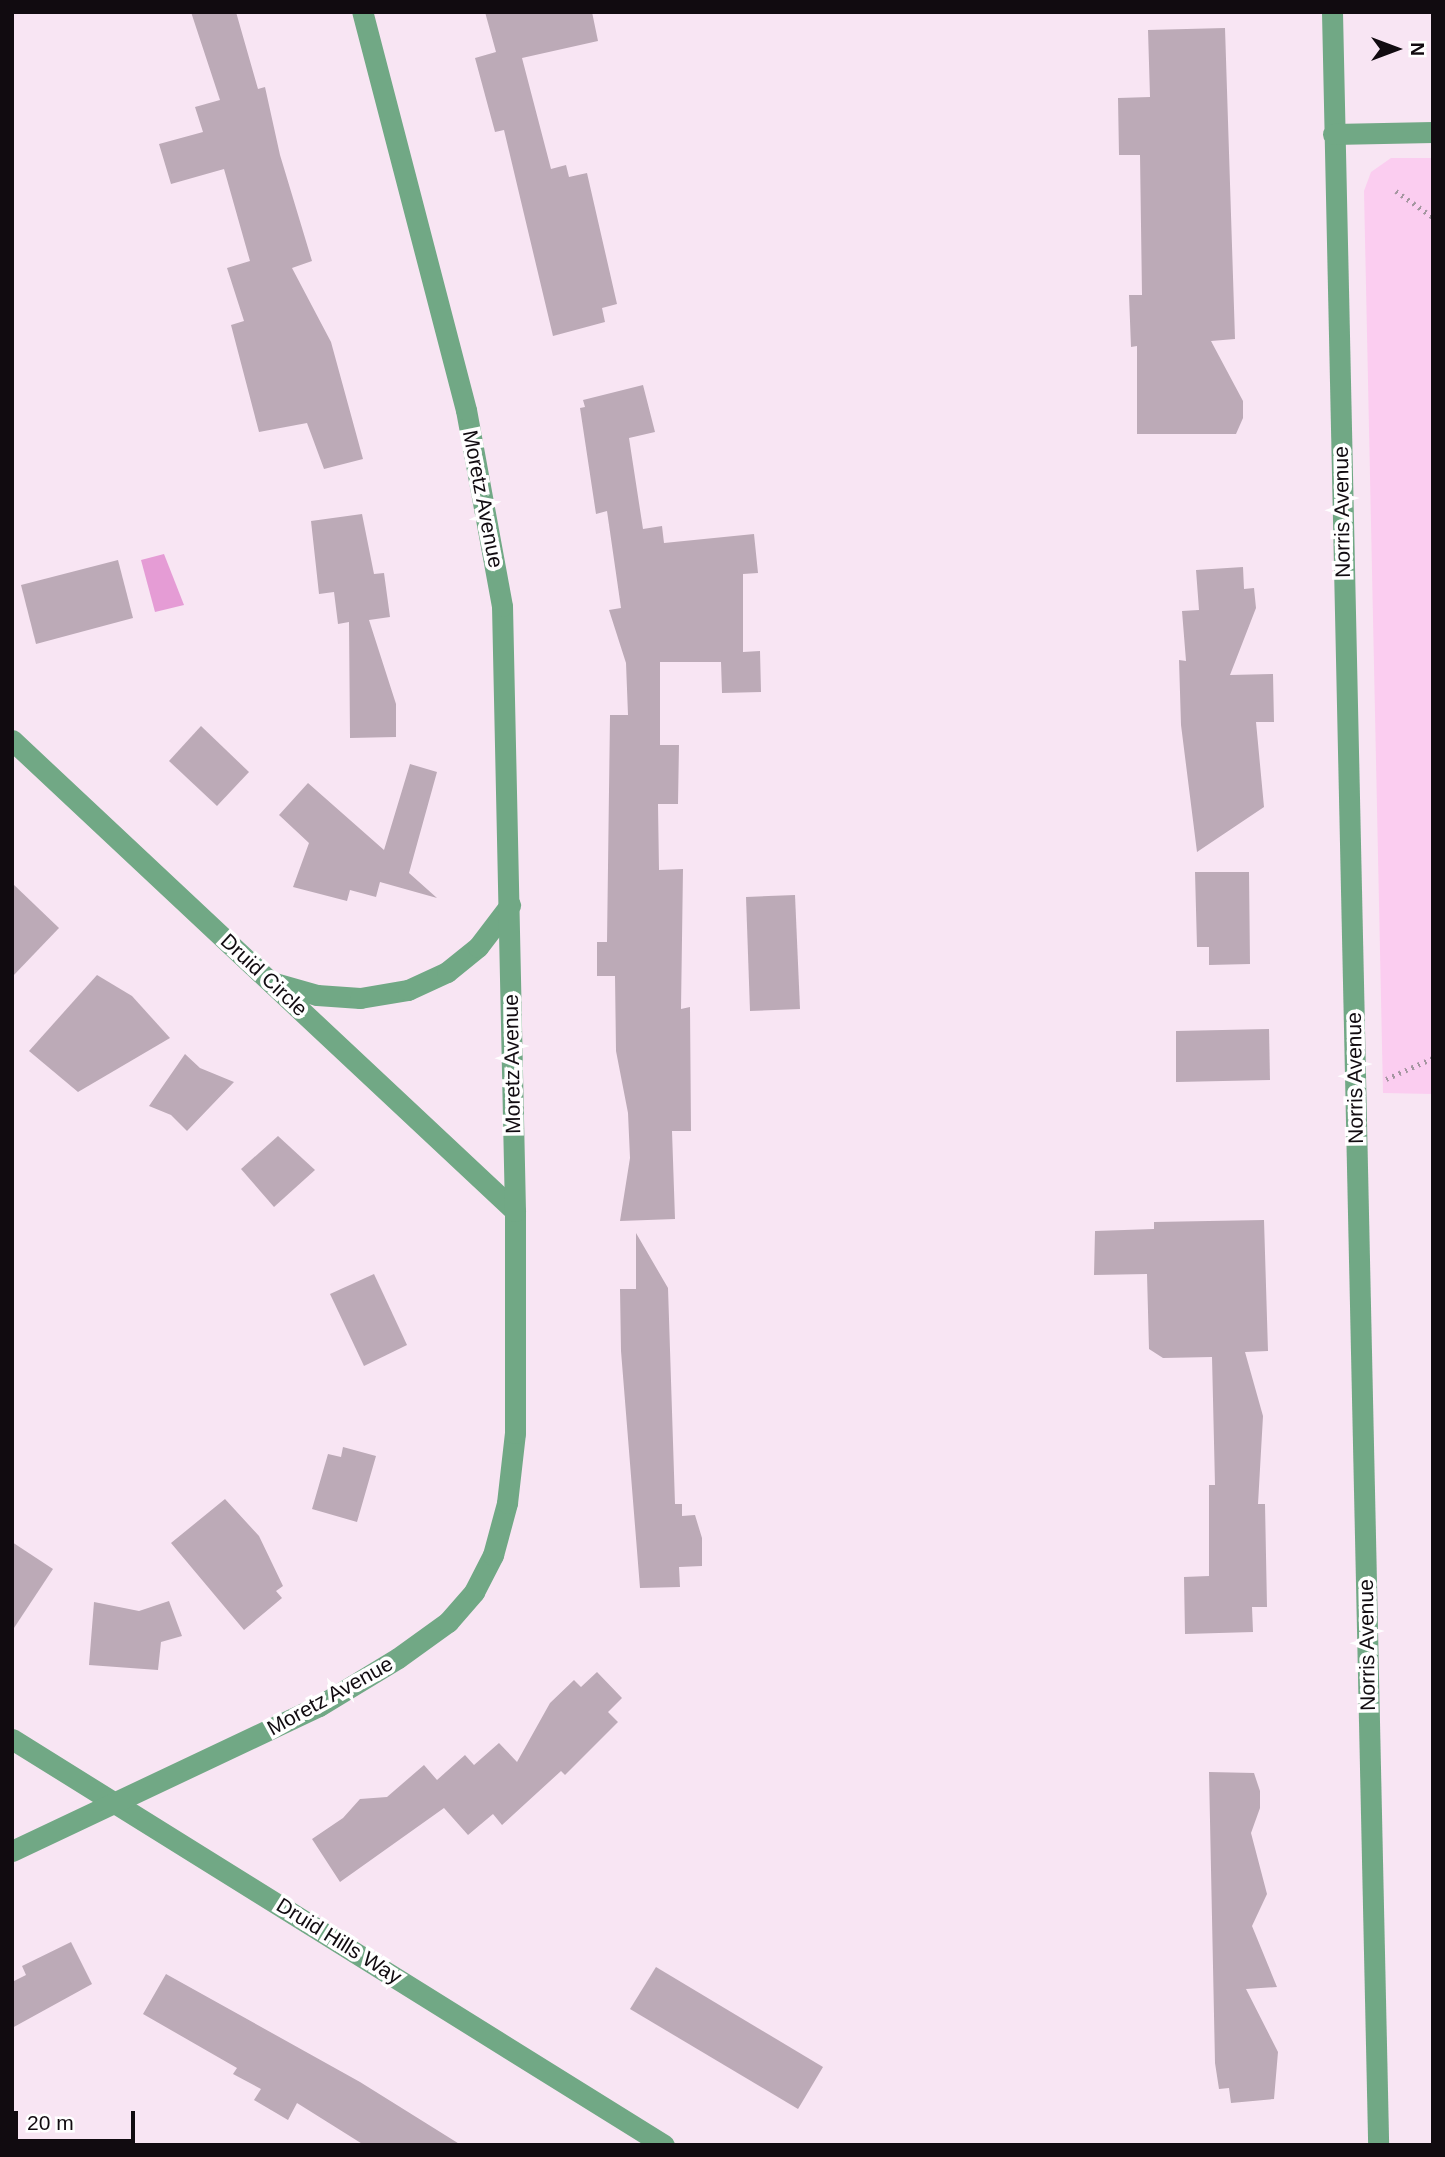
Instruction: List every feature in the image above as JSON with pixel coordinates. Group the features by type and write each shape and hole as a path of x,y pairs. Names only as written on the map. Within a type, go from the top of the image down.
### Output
{"street":[{"name":"Moretz Avenue","path":"12,1851 359,1684 447,1622 474,1592 493,1555 507,1503 515,1433 515,1210 502,606 482,484 362,12"},
{"name":"Norris Avenue","path":"1332,12 1378,2145"},
{"path":"1333,134 1433,132"},
{"name":"Druid Circle","path":"12,740 437,1133 515,1210"},
{"path":"270,981 317,995 360,998 408,990 447,972 478,947 510,905"},
{"name":"Druid Hills Way","path":"12,1740 118,1801 664,2145"}],"path":[{"path":"1396,191 1433,217"},
{"path":"1385,1079 1433,1058"}],"shaded area":[{"path":"1391,158 1433,158 1433,1094 1383,1093 1364,191 1371,172"},
{"path":"164,554 184,605 155,612 141,560"}],"building":[{"path":"191,12 236,12 258,89 265,87 280,155 312,261 292,268 331,342 363,459 324,469 307,423 259,432 231,325 244,321 227,268 250,261 224,169 171,184 159,144 203,132 195,107 220,100"},
{"path":"485,12 592,12 598,41 522,58 551,169 566,165 569,177 587,173 617,304 602,308 605,322 553,336 504,130 495,132 475,58 496,52"},
{"path":"1225,28 1235,339 1211,341 1243,401 1243,418 1236,434 1137,434 1137,346 1131,347 1129,295 1142,295 1140,155 1119,155 1118,98 1150,97 1148,30"},
{"path":"643,385 655,432 629,438 643,529 662,526 664,543 754,534 758,573 743,574 743,652 760,651 761,692 722,693 721,662 660,662 660,745 679,745 678,804 658,804 659,870 683,869 681,1009 690,1007 691,1131 672,1131 675,1219 620,1221 630,1158 628,1113 616,1051 615,976 597,976 597,942 607,942 610,715 628,715 626,663 609,610 621,608 607,511 596,514 580,408 585,407 583,400"},
{"path":"362,514 374,574 384,573 390,617 369,620 396,704 396,737 350,738 349,622 338,624 334,592 319,594 311,521"},
{"path":"118,560 133,618 36,644 21,585"},
{"path":"1243,567 1244,589 1254,588 1256,608 1230,675 1273,674 1274,722 1256,722 1264,807 1197,852 1181,725 1179,660 1186,661 1182,611 1199,610 1196,570"},
{"path":"201,726 249,772 217,806 169,761"},
{"path":"410,764 437,772 409,873 437,898 380,882 376,897 350,890 347,901 293,887 309,843 279,815 308,783 384,850"},
{"path":"1195,872 1249,872 1250,964 1209,965 1209,947 1197,947"},
{"path":"12,883 59,928 12,977"},
{"path":"795,895 800,1009 750,1011 746,897"},
{"path":"97,975 132,996 170,1038 78,1092 29,1051"},
{"path":"1269,1029 1270,1080 1176,1082 1176,1031"},
{"path":"185,1054 200,1068 234,1082 187,1131 171,1115 149,1106"},
{"path":"278,1136 315,1170 274,1207 241,1169"},
{"path":"1264,1220 1268,1351 1245,1352 1263,1416 1258,1504 1265,1504 1267,1607 1252,1607 1253,1632 1185,1634 1184,1577 1209,1576 1209,1485 1215,1485 1212,1357 1163,1358 1149,1349 1147,1274 1094,1275 1095,1231 1154,1229 1154,1222"},
{"path":"636,1233 668,1288 675,1504 682,1504 682,1516 695,1515 702,1538 702,1566 679,1567 680,1587 640,1588 621,1351 620,1289 636,1289"},
{"path":"374,1274 407,1345 364,1366 330,1294"},
{"path":"343,1447 376,1456 357,1522 312,1509 328,1454 341,1457"},
{"path":"225,1499 259,1536 283,1586 276,1591 282,1598 244,1630 171,1543"},
{"path":"12,1542 53,1569 12,1631"},
{"path":"169,1601 182,1636 161,1642 158,1670 89,1665 94,1602 139,1611"},
{"path":"597,1672 622,1698 608,1712 618,1722 565,1775 561,1771 502,1825 493,1814 468,1835 444,1808 340,1882 312,1839 343,1818 360,1799 387,1797 424,1765 437,1780 465,1755 474,1765 499,1743 517,1762 550,1703 574,1680 581,1687"},
{"path":"1209,1772 1254,1773 1260,1791 1260,1808 1251,1833 1267,1894 1252,1926 1277,1987 1246,1989 1278,2052 1274,2099 1231,2103 1229,2088 1219,2089 1215,2063"},
{"path":"71,1942 92,1984 12,2028 12,1982 26,1975 22,1966"},
{"path":"656,1967 823,2067 798,2109 630,2009"},
{"path":"166,1974 360,2082 461,2145 364,2145 297,2103 288,2120 254,2100 261,2089 233,2074 237,2068 143,2014"}]}
